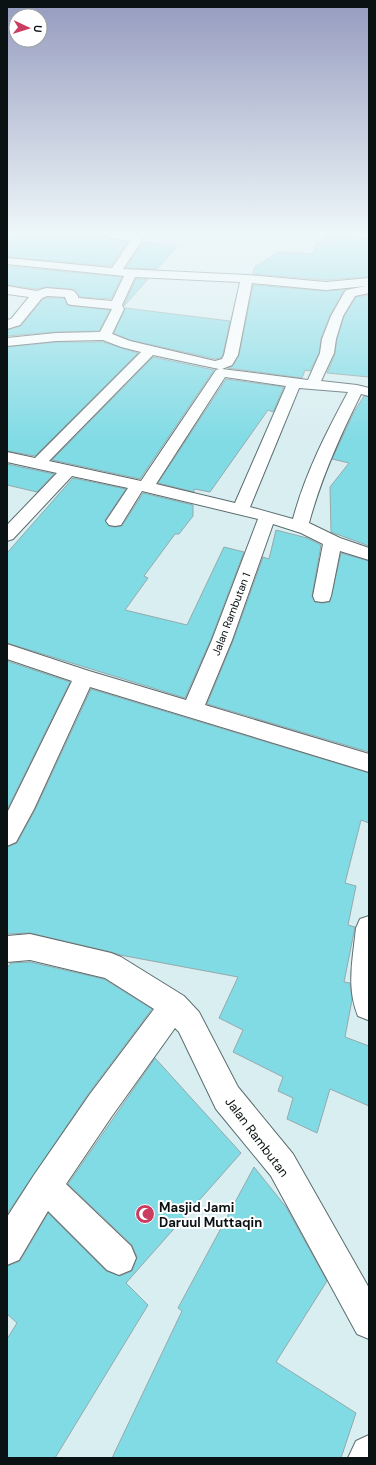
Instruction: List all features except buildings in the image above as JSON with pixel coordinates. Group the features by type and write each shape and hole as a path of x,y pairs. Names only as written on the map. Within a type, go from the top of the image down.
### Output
{"street":[{"path":"7,325 15,322 32,302"},
{"path":"87,302 116,305 118,309 105,336"},
{"path":"7,342 56,337 105,336 115,341 150,350 215,365 223,365 230,358 242,302"},
{"path":"315,380 327,353 329,339 337,316 345,302"},
{"path":"38,464 150,350"},
{"path":"115,521 142,486 221,373 227,373 363,390 326,448 300,526"},
{"path":"241,509 294,382"},
{"path":"7,457 241,509 300,526 333,541 369,554"},
{"path":"7,535 68,471"},
{"name":"Jalan Rambutan 1","path":"193,709 222,640 267,517"},
{"path":"322,596 333,541"},
{"path":"7,651 84,677 369,763"},
{"path":"7,835 22,810 84,677"},
{"path":"368,1006 364,986 369,928"},
{"name":"Jalan Rambutan","path":"7,949 30,947 111,966 174,1006 189,1022 227,1098 282,1165 369,1322"},
{"path":"7,1248 45,1186 100,1105 174,1006"},
{"path":"45,1186 119,1258"},
{"path":"367,1458 369,1454"}],"place":[{"name":"Masjid Jami Daruul Muttaqin","path":"145,1214"}]}
